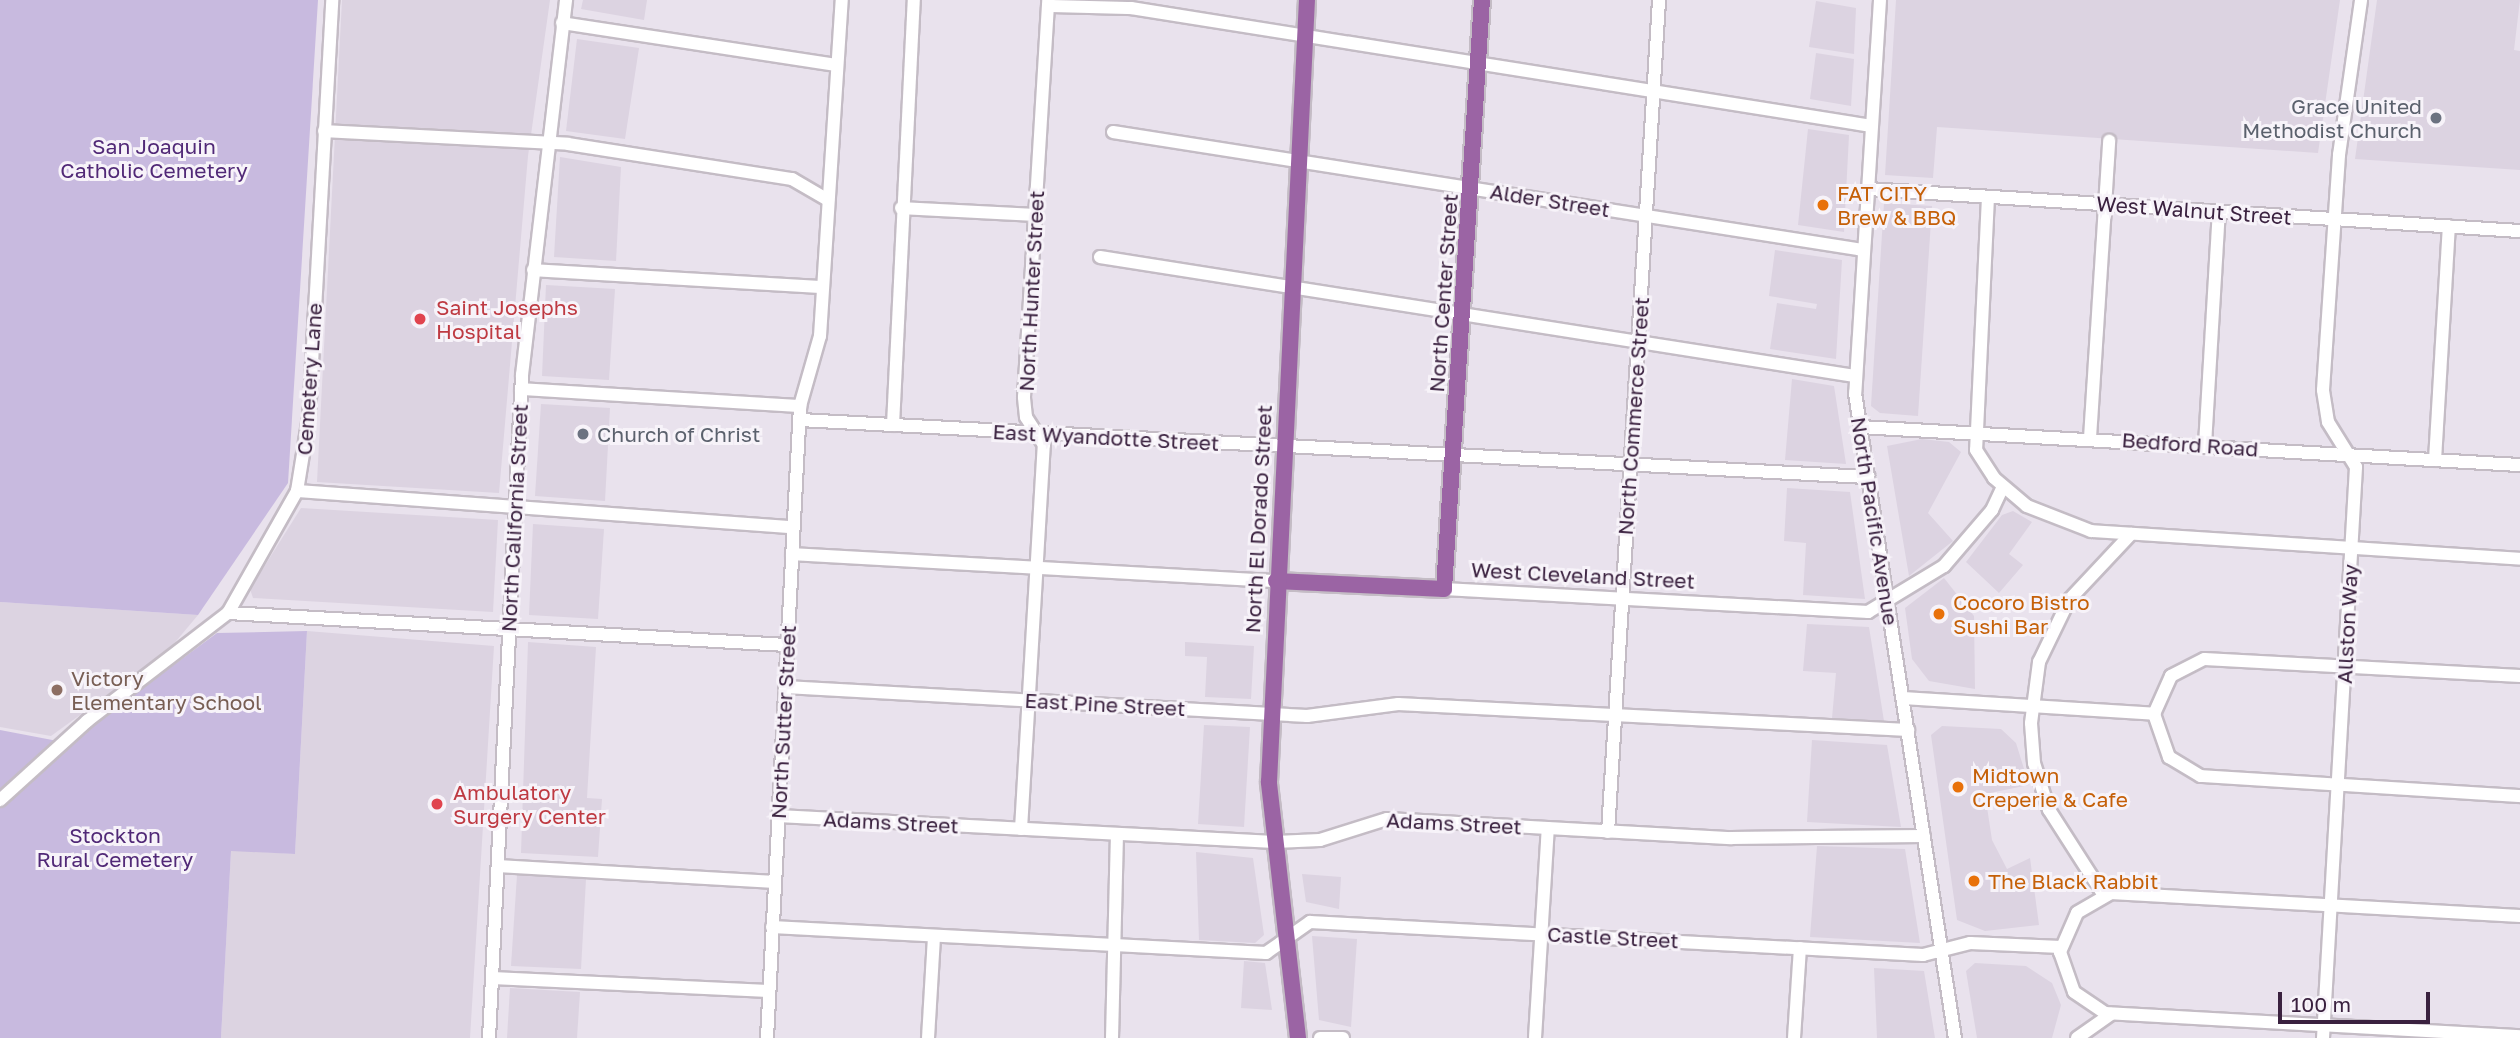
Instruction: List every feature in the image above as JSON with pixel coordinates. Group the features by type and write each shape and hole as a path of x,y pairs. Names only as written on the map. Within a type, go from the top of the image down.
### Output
{"main road":[{"name":"North El Dorado Street","path":"1298,1038 1273,842 1271,714 1290,287 1307,0"},
{"name":"North Center Street","path":"1444,589 1482,0"},
{"name":"West Cleveland Street","path":"1276,580 1444,589"}],"street":[{"name":"Cemetery Lane","path":"0,800 87,720 228,613 297,491 309,418 332,0"},
{"name":"North California Street","path":"489,1038 499,866 507,629 521,389 547,142 566,0"},
{"name":"North Sutter Street","path":"767,1038 800,413 820,336 842,0"},
{"path":"893,425 901,208 914,0"},
{"name":"North Commerce Street","path":"1608,832 1659,0"},
{"name":"North Pacific Avenue","path":"1880,0 1855,376 1860,427 1955,1038"},
{"name":"Allston Way","path":"2323,1038 2356,467 2324,404 2335,219 2361,0"},
{"path":"1048,3 1131,8 1872,126"},
{"name":"North Hunter Street","path":"1021,829 1044,445 1035,432 1024,397 1048,3"},
{"path":"562,23 837,65"},
{"path":"324,131 547,142 792,179 828,200"},
{"name":"Alder Street","path":"1113,132 1863,250"},
{"path":"2090,438 2109,141"},
{"name":"West Walnut Street","path":"1868,189 2520,231"},
{"path":"1988,197 1975,432 1978,454 2003,486 2062,523 2131,534 2520,559"},
{"path":"901,208 1035,215"},
{"path":"2205,445 2220,212"},
{"path":"2435,460 2449,226"},
{"path":"1100,257 1855,376"},
{"path":"533,270 823,287"},
{"name":"East Wyandotte Street","path":"521,389 800,413 893,425 1868,477"},
{"name":"Bedford Road","path":"1860,427 2090,438 2520,465"},
{"path":"1887,604 1944,566 1992,510 2003,486"},
{"path":"297,491 514,509 793,527"},
{"path":"2103,894 2040,786 2032,706 2039,662 2069,600 2131,534"},
{"path":"792,554 1276,580"},
{"name":"West Cleveland Street","path":"1444,589 1868,612 1887,604"},
{"path":"228,613 787,645"},
{"path":"2520,676 2344,665 2199,660 2171,676 2154,714 2162,747 2192,774 2520,796"},
{"name":"East Pine Street","path":"785,687 1271,714 1425,705 1908,730"},
{"path":"1903,698 2154,714"},
{"name":"Adams Street","path":"778,816 1273,842 1320,840 1387,819 1608,832 1924,836"},
{"path":"1535,1038 1548,828"},
{"path":"1112,1038 1117,945 1117,834"},
{"path":"499,866 774,882"},
{"path":"2520,916 2103,894 2077,913 2061,947 2074,992 2111,1014 2520,1036"},
{"name":"Castle Street","path":"772,927 1266,953 1310,922 1923,955 1970,943 2061,947"},
{"path":"929,1038 934,936"},
{"path":"1794,1038 1800,948"},
{"path":"493,978 768,991"},
{"path":"2077,1038 2111,1014"},
{"path":"1320,1038 1343,1038"}],"shaded area":[{"name":"Saint Josephs Hospital","path":"342,0 550,0 528,156 499,493 317,482"},
{"path":"583,0 647,0 644,20 581,9"},
{"path":"1896,0 2340,0 2318,153 1937,127 1933,178 1885,175"},
{"path":"2377,0 2520,0 2514,50 2520,51 2520,170 2355,159"},
{"path":"1816,1 1856,8 1854,54 1809,47"},
{"path":"577,39 639,48 625,139 566,131"},
{"path":"1816,53 1854,59 1851,106 1810,99"},
{"path":"1808,129 1849,135 1844,232 1798,225"},
{"path":"560,157 621,167 616,261 554,257"},
{"path":"1884,203 1932,206 1918,416 1880,413 1871,406"},
{"path":"1775,250 1842,260 1836,359 1770,349 1777,303 1816,309 1817,304 1769,296"},
{"path":"546,285 615,289 609,380 542,376"},
{"path":"1792,379 1834,386 1846,464 1785,460"},
{"path":"541,404 610,408 605,501 535,496"},
{"path":"1922,439 1949,442 1961,452 1928,513 1953,541 1909,576 1887,446"},
{"path":"1787,488 1850,492 1865,599 1803,595 1806,543 1784,541"},
{"path":"301,508 498,520 493,612 253,598 250,589"},
{"path":"2013,511 2032,522 2009,554 2023,565 1999,593 1966,562 2002,515"},
{"path":"533,524 604,529 598,619 529,615"},
{"path":"1944,578 1974,616 1975,689 1929,681 1912,659 1905,608"},
{"name":"Victory Elementary School","path":"0,602 198,615 167,652 51,736 0,727"},
{"path":"1807,624 1869,627 1884,721 1832,718 1836,673 1803,671"},
{"path":"307,631 494,646 470,1038 221,1038 231,850 295,854"},
{"path":"528,642 596,647 587,798 602,799 598,857 521,853"},
{"path":"1185,642 1254,646 1251,699 1205,697 1207,657 1185,656"},
{"path":"1204,725 1250,727 1244,827 1198,824"},
{"path":"1942,726 2001,729 2016,743 2029,785 1985,794 1992,840 2007,869 2030,858 2039,925 1985,931 1957,920 1931,735"},
{"path":"1812,740 1887,745 1901,827 1807,822"},
{"path":"1817,846 1905,849 1920,943 1810,937"},
{"path":"1196,852 1253,858 1264,935 1255,943 1199,940"},
{"path":"1302,874 1341,877 1339,909 1306,902"},
{"path":"517,875 586,879 581,969 511,966"},
{"path":"1312,936 1357,939 1351,1027 1319,1020"},
{"path":"1244,961 1265,963 1272,1010 1241,1008"},
{"path":"1975,963 2026,966 2052,983 2061,1005 2052,1038 1977,1038 1966,971"},
{"path":"1874,968 1924,971 1935,1038 1877,1038"},
{"path":"510,988 580,992 577,1038 507,1038"}],"green space":[{"name":"San Joaquin Catholic Cemetery","path":"0,0 318,0 288,483 198,615 0,602"},
{"name":"Stockton Rural Cemetery","path":"307,631 295,854 231,851 221,1038 0,1038 0,730 68,743 217,633"}],"place":[{"name":"Grace United Methodist Church","path":"2436,118"},
{"name":"FAT CITY Brew & BBQ","path":"1823,205"},
{"name":"Saint Josephs Hospital","path":"420,319"},
{"name":"Church of Christ","path":"583,434"},
{"name":"Cocoro Bistro Sushi Bar","path":"1939,614"},
{"name":"Victory Elementary School","path":"57,690"},
{"name":"Midtown Creperie & Cafe","path":"1958,787"},
{"name":"Ambulatory Surgery Center","path":"437,804"},
{"name":"The Black Rabbit","path":"1974,881"}]}
